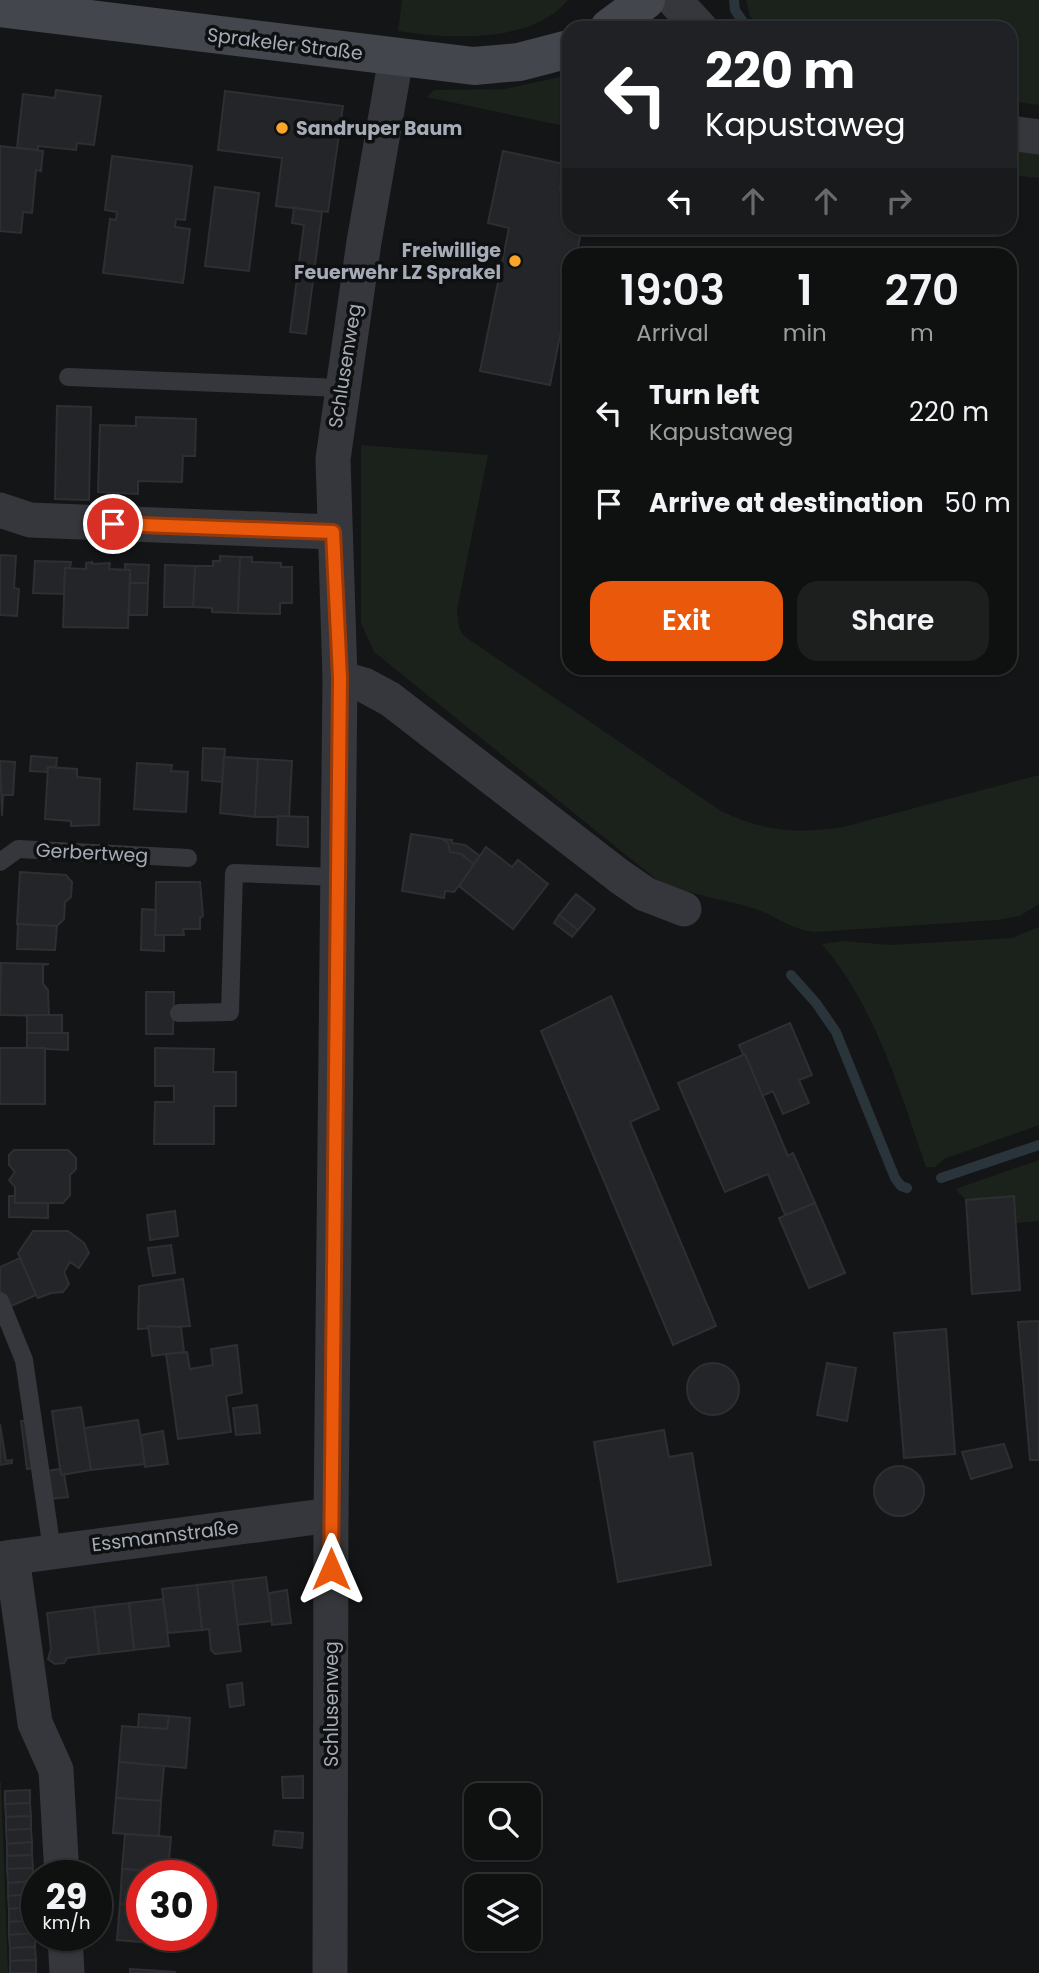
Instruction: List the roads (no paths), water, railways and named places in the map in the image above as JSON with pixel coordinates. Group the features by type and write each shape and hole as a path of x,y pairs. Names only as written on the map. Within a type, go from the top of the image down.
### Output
{"street":[{"path":"618,21 646,0"},
{"path":"674,0 694,21"},
{"name":"Sprakeler Straße","path":"0,8 125,12 396,58 488,66 562,51"},
{"name":"Schlusenweg","path":"330,1973 331,1515 340,678 333,532 333,449 396,58"},
{"path":"1017,134 1039,136"},
{"path":"0,510 30,520 333,532"},
{"path":"340,678 364,685 390,699 619,876 645,894 684,909"},
{"name":"Essmannstraße","path":"6,1558 331,1515"},
{"path":"6,1558 35,1723 56,1770 61,1860"},
{"path":"66,1951 67,1973"}],"lane":[{"path":"68,377 341,388"},
{"name":"Gerbertweg","path":"0,862 18,849 188,858"},
{"path":"179,1013 230,1012 234,873 337,877"},
{"path":"0,1301 24,1360 52,1550"}],"waterway":[{"path":"734,0 735,10 742,21"},
{"path":"791,975 816,1003 836,1032 895,1178 901,1186 907,1188"},
{"path":"941,1178 1039,1145"}],"place":[{"name":"Sandruper Baum","path":"282,128"},
{"name":"Freiwillige Feuerwehr LZ Sprakel","path":"515,261"}]}
